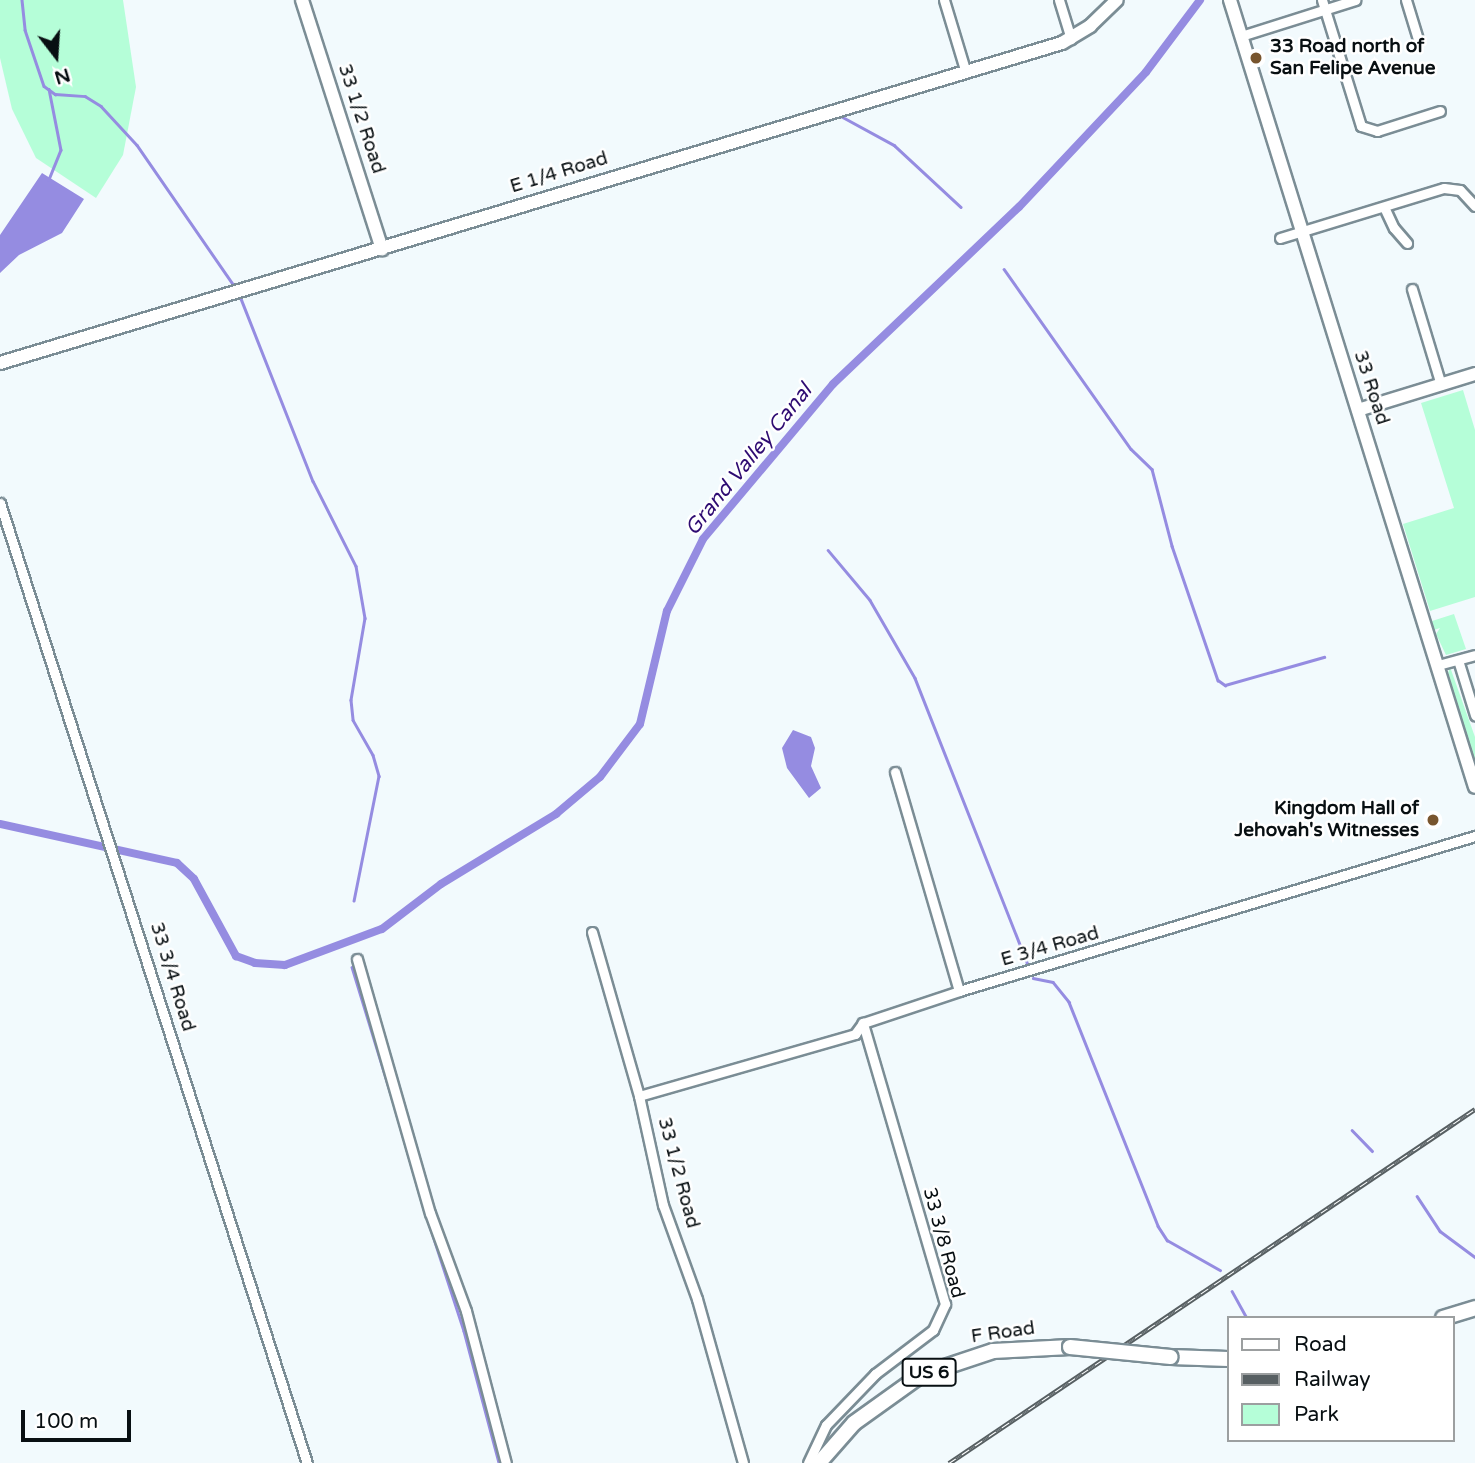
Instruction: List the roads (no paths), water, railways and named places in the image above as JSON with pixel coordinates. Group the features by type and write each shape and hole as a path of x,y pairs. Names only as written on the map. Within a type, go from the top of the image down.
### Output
{"main road":[{"path":"1449,1316 1475,1308"},
{"name":"F Road","path":"819,1463 854,1423 921,1375 993,1351 1070,1347 1171,1357 1226,1359"}],"street":[{"name":"33 1/2 Road","path":"302,0 382,249"},
{"path":"944,0 966,73"},
{"path":"1059,0 1071,39"},
{"name":"E 1/4 Road","path":"0,363 382,249 558,192 966,73 1071,39 1117,0"},
{"name":"33 Road","path":"1230,0 1474,779"},
{"path":"1241,36 1324,5 1355,0"},
{"path":"1406,0 1417,37"},
{"path":"1324,5 1361,126 1377,131 1440,111"},
{"path":"1280,238 1444,188 1460,190 1475,206"},
{"path":"1384,206 1394,228 1407,243"},
{"path":"1412,289 1441,385"},
{"path":"1358,410 1475,374"},
{"name":"33 3/4 Road","path":"0,503 111,838 307,1463"},
{"path":"1438,665 1475,655"},
{"path":"1458,660 1475,715"},
{"path":"895,772 960,991"},
{"name":"E 3/4 Road","path":"639,1096 855,1034 863,1023 960,991 1475,836"},
{"name":"33 1/2 Road","path":"592,932 639,1096 663,1205 697,1299 743,1463"},
{"path":"357,959 430,1213 466,1311 506,1463"},
{"name":"33 3/8 Road","path":"808,1463 826,1425 875,1374 933,1330 945,1304 863,1023"}],"waterway":[{"path":"22,0 25,30 44,86 55,94 85,96 101,106 137,145 235,287"},
{"name":"Grand Valley Canal","path":"0,824 177,863 194,879 236,956 255,963 285,965 382,929 441,884 556,814 600,777 640,724 667,611 703,539 833,384 1019,207 1146,72 1200,0"},
{"path":"49,89 61,150 49,180"},
{"path":"839,115 894,145 961,207"},
{"path":"392,238 411,233"},
{"path":"1004,269 1131,449 1152,469 1172,546 1218,680 1225,685 1324,657"},
{"path":"240,296 313,481 356,566 365,618 351,700 353,720 373,755 379,776 354,901"},
{"path":"828,550 870,600 915,678 1028,965"},
{"path":"352,967 390,1091"},
{"path":"1033,978 1053,982 1069,1002 1158,1226 1167,1240 1220,1270"},
{"path":"1352,1130 1372,1151"},
{"path":"1417,1196 1440,1231 1475,1257"},
{"path":"425,1211 464,1331 499,1463"},
{"path":"1232,1291 1246,1316"}],"railway":[{"path":"949,1463 1475,1109"}],"place":[{"name":"33 Road north of San Felipe Avenue","path":"1256,58"},
{"name":"Kingdom Hall of Jehovah's Witnesses","path":"1433,820"}]}
